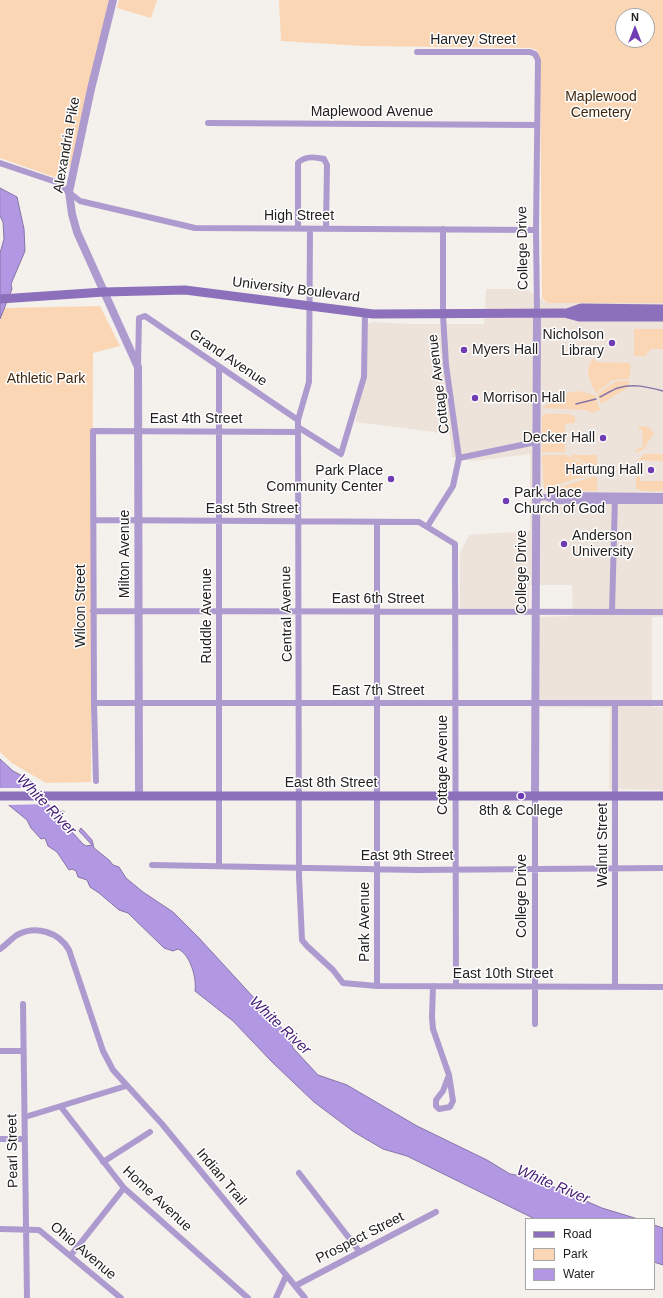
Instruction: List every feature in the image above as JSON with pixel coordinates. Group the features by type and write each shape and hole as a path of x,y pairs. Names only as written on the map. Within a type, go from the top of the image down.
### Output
{"main road":[{"name":"University Boulevard","path":"0,299 104,292 185,290 365,313 443,315 564,313 581,308 600,313 663,317"},
{"name":"University Boulevard","path":"600,313 663,309"},
{"name":"East 8th Street","path":"0,796 663,796"}],"street":[{"name":"Alexandria Pike","path":"113,0 90,90 69,192 76,232 138,367"},
{"name":"Harvey Street","path":"416,52 530,52"},
{"name":"College Drive","path":"530,52 535,54 538,60 536,125 537,313 535,499 535,1024"},
{"name":"Maplewood Avenue","path":"208,123 536,125"},
{"path":"298,228 298,163 306,158 321,158 326,161 327,165 326,229"},
{"name":"High Street","path":"0,163 56,182 80,201 195,228 536,230"},
{"name":"Central Avenue","path":"310,228 309,382 298,420 299,868 302,940 333,970 343,983"},
{"name":"Cottage Avenue","path":"426,527 453,486 459,458 446,365 443,315 443,229"},
{"path":"298,429 341,454 364,377 365,313"},
{"name":"Milton Avenue","path":"139,796 138,367 139,318 144,316"},
{"name":"Grand Avenue","path":"144,316 298,420"},
{"name":"Ruddle Avenue","path":"219,367 219,866"},
{"name":"East 4th Street","path":"93,431 219,431 298,429"},
{"name":"Wilcon Street","path":"93,431 94,704 96,782"},
{"path":"459,458 536,442"},
{"path":"535,499 556,495 663,502"},
{"path":"615,498 663,496"},
{"path":"612,612 615,498"},
{"name":"East 5th Street","path":"93,520 419,522 455,544"},
{"name":"Park Avenue","path":"377,522 377,986"},
{"name":"Cottage Avenue","path":"455,544 456,986"},
{"name":"East 6th Street","path":"94,611 663,612"},
{"name":"East 7th Street","path":"94,704 663,704"},
{"name":"Walnut Street","path":"615,704 615,986"},
{"name":"East 9th Street","path":"152,865 299,868 663,868"},
{"name":"Indian Trail","path":"0,949 18,935 30,931 49,933 64,943 69,950 103,1051 113,1070 162,1124 304,1298"},
{"name":"East 10th Street","path":"343,983 377,986 663,986"},
{"path":"433,986 433,1029 449,1075 453,1101 450,1107 439,1109 436,1106 436,1100 443,1091 449,1075"},
{"name":"Pearl Street","path":"23,1004 27,1298"},
{"path":"0,1051 24,1051"},
{"path":"25,1117 126,1086"},
{"name":"Home Avenue","path":"61,1107 124,1188 248,1298"},
{"path":"103,1162 150,1132"},
{"path":"0,1139 26,1139"},
{"path":"299,1173 359,1251"},
{"path":"71,1255 124,1188"},
{"name":"Prospect Street","path":"295,1286 359,1251 436,1212"},
{"name":"Ohio Avenue","path":"0,1229 38,1230 71,1255 121,1298"},
{"path":"276,1298 286,1276"}],"shaded area":[{"name":"Anderson University","path":"486,289 526,289 548,303 663,303 663,617 652,617 652,707 663,707 663,790 609,789 610,708 540,707 540,617 573,616 572,585 529,585 529,608 460,608 460,553 469,535 530,531 530,454 473,461 452,457 450,434 355,422 366,377 367,324 373,322 411,324 484,324"}],"green space":[{"path":"0,0 109,0 72,161 65,172 54,177 0,158"},
{"path":"119,0 157,0 151,18 117,8"},
{"name":"Maplewood Cemetery","path":"279,0 663,0 663,303 548,303 542,298 540,60 537,50 531,48 363,46 281,41"},
{"name":"Athletic Park","path":"100,306 120,346 93,353 91,782 46,783 12,763 0,752 0,321 4,308"},
{"path":"634,329 663,329 663,349 651,349 645,356 634,356"},
{"path":"594,358 596,362 629,363 631,366 629,379 612,380 596,393 588,371"},
{"path":"629,381 629,387 601,404 597,394 613,383"},
{"path":"578,391 595,395 600,410 591,413 587,410 542,408 563,395"},
{"path":"544,414 568,414 575,416 575,423 565,424 565,452 542,452 542,416"},
{"path":"639,426 648,427 654,433 643,450 635,453 637,449 643,447 642,430 639,429"},
{"path":"644,454 663,454 663,461 640,460 640,469 636,469 639,459"},
{"path":"542,455 566,455 597,470 597,472 544,489"},
{"path":"572,455 597,455 597,468 572,457"},
{"path":"636,472 640,472 640,481 663,481 663,491 642,491 636,488"},
{"path":"592,477 597,477 597,491 548,491"}],"water":[{"path":"0,188 17,197 24,229 25,251 11,284 12,289 0,319 0,253 4,239 3,222 0,216"},
{"name":"White River","path":"0,759 13,771 30,780 52,809 58,812 64,811 64,813 61,813 61,820 83,844 86,846 92,845 79,831 81,828 92,840 94,848 113,865 119,867 126,878 143,892 173,912 199,938 290,1037 293,1048 318,1075 347,1085 417,1126 487,1160 510,1174 533,1178 602,1208 635,1218 533,1218 407,1156 383,1149 354,1132 314,1102 272,1062 233,1021 195,991 195,980 192,967 182,952 178,949 173,951 164,948 128,913 119,910 90,887 87,880 78,877 76,871 72,869 69,870 57,852 48,846 45,838 41,839 31,828 27,820 0,798"},
{"path":"655,1225 663,1228 663,1265 655,1262"}],"pier":[{"path":"0,788 39,788 53,804 6,805 0,800"}],"waterway":[{"path":"600,397 616,389 629,386 646,387 663,391"},
{"path":"576,404 596,399"}],"place":[{"name":"Nicholson Library","path":"612,343"},
{"name":"Myers Hall","path":"464,350"},
{"name":"Morrison Hall","path":"475,398"},
{"name":"Decker Hall","path":"603,438"},
{"name":"Hartung Hall","path":"651,470"},
{"name":"Park Place Community Center","path":"391,479"},
{"name":"Park Place Church of God","path":"506,501"},
{"name":"Anderson University","path":"564,544"},
{"name":"8th & College","path":"521,796"}]}
